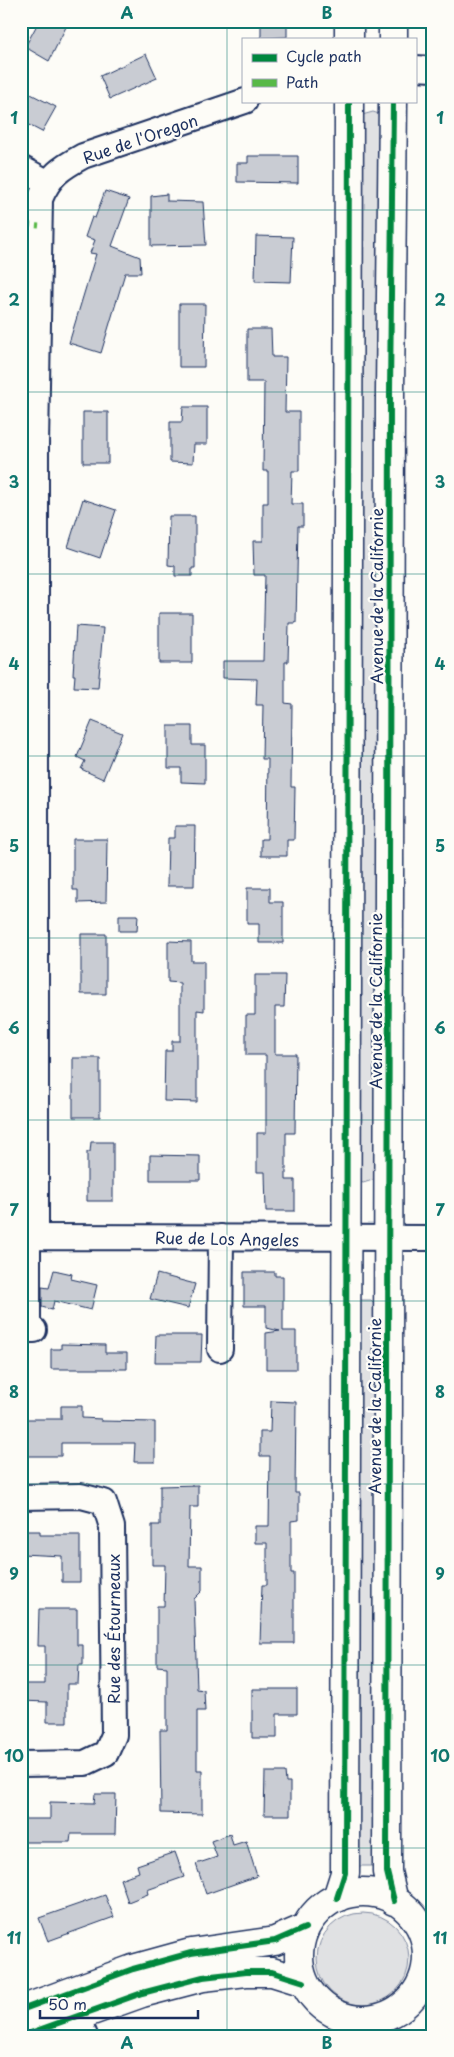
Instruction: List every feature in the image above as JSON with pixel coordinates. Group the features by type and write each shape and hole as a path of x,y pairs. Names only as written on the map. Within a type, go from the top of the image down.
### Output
{"street":[{"path":"349,21 349,38"},
{"path":"393,21 393,38"},
{"path":"416,68 433,69"},
{"name":"Rue de l'Oregon","path":"47,182 66,165 83,156 242,102"},
{"name":"Avenue de la Californie","path":"336,1898 345,1873 349,102"},
{"name":"Avenue de la Californie","path":"393,102 390,392 387,1872 394,1901"},
{"path":"21,168 47,182 40,199 38,322 28,1237 28,1330 34,1330"},
{"name":"Rue de Los Angeles","path":"28,1237 221,1237 346,1240 433,1238"},
{"path":"220,1349 221,1237"},
{"name":"Rue des Étourneaux","path":"21,1497 81,1496 104,1502 112,1527 114,1736 106,1753 85,1763 21,1764"},
{"path":"371,1892 390,1897 394,1901 406,1908 418,1923 430,1950 422,1982 422,2000 375,2020 365,2028 355,2020 335,2014 318,2002 304,1982 299,1966 299,1946 305,1928 317,1911 336,1898 351,1893 371,1892"},
{"path":"21,2010 76,2015 133,1969 191,1953 275,1941 305,1928"},
{"path":"22,2036 76,2015 142,1993 203,1978 246,1972 272,1972 304,1982"}],"shaded area":[{"path":"373,112 382,115 376,1179 363,1183 359,1181 362,115"},
{"path":"360,1300 371,1300 376,1305 379,1866 352,1866 355,1304"},
{"path":"363,1913 381,1917 395,1927 405,1941 409,1959 405,1977 395,1991 381,2001 363,2005 345,2001 331,1991 321,1977 317,1959 321,1941 331,1927 345,1917"}],"building":[{"path":"39,21 69,21 49,61 25,47"},
{"path":"261,21 287,21 287,37 261,38"},
{"path":"146,54 157,78 110,99 100,76"},
{"path":"21,89 56,107 42,132 21,121"},
{"path":"248,156 298,156 298,183 237,182 237,163 248,163"},
{"path":"105,191 129,199 112,246 140,257 141,273 125,273 101,353 69,343 96,254 90,253 95,240 85,237 92,217 95,218"},
{"path":"167,194 167,201 203,202 206,245 151,246 151,196"},
{"path":"256,236 293,237 291,282 255,281"},
{"path":"179,304 205,304 204,367 179,367"},
{"path":"247,329 271,329 272,357 286,357 285,412 299,412 299,471 292,471 291,504 303,504 303,526 298,526 296,623 289,623 288,662 285,662 285,703 292,704 291,787 295,787 294,840 287,840 287,856 261,856 261,839 267,839 268,759 262,759 263,705 256,705 257,679 223,678 223,661 263,661 265,575 254,575 253,541 263,541 263,503 268,503 268,471 263,471 264,382 247,382"},
{"path":"183,407 207,407 207,444 194,444 193,463 170,462 170,422 182,422"},
{"path":"83,412 108,412 108,463 83,463"},
{"path":"83,499 116,510 100,558 68,547"},
{"path":"169,516 195,516 195,568 192,568 192,576 175,576 175,566 168,565"},
{"path":"159,613 192,613 192,663 159,663"},
{"path":"76,626 103,628 98,688 74,687"},
{"path":"92,721 122,733 103,779 81,769 85,761 77,757"},
{"path":"168,726 192,726 192,745 205,745 205,783 181,782 181,768 168,768"},
{"path":"175,826 195,826 194,886 167,886 168,838 175,838"},
{"path":"73,839 107,839 106,902 78,903 78,890 73,890"},
{"path":"247,888 270,888 270,902 283,902 283,943 259,943 259,924 247,924"},
{"path":"119,915 138,915 137,931 119,931"},
{"path":"81,934 106,934 106,994 81,994"},
{"path":"168,941 191,942 191,961 204,961 204,1011 197,1010 197,1102 164,1101 165,1051 172,1051 172,1041 180,1041 180,983 168,982"},
{"path":"255,975 285,975 284,1007 275,1007 275,1054 296,1054 295,1133 286,1133 286,1180 295,1180 295,1211 266,1211 265,1172 257,1172 257,1133 266,1133 266,1055 246,1055 246,1015 255,1015"},
{"path":"73,1058 100,1058 100,1117 73,1117"},
{"path":"91,1142 113,1142 113,1201 87,1201 87,1152 90,1152"},
{"path":"150,1155 200,1156 200,1180 150,1180"},
{"path":"54,1270 72,1274 71,1279 97,1285 91,1310 54,1301 52,1310 42,1307 42,1287 49,1288"},
{"path":"244,1272 275,1272 275,1276 283,1276 283,1331 296,1331 296,1369 266,1369 266,1333 280,1331 266,1328 266,1306 244,1306"},
{"path":"157,1274 195,1284 188,1308 150,1299"},
{"path":"156,1335 202,1335 201,1362 155,1362"},
{"path":"61,1344 105,1345 105,1353 127,1353 127,1369 51,1369 51,1349 61,1349"},
{"path":"271,1401 296,1402 295,1493 299,1493 299,1520 291,1521 291,1573 294,1573 294,1643 260,1643 262,1585 267,1585 267,1543 255,1543 255,1526 269,1526 270,1456 260,1456 260,1432 270,1432"},
{"path":"61,1406 82,1406 82,1418 101,1419 101,1421 155,1422 155,1462 134,1462 135,1443 61,1443 61,1456 21,1456 21,1419 61,1419"},
{"path":"198,1485 198,1507 190,1507 189,1566 202,1566 202,1591 194,1599 197,1689 204,1690 205,1711 197,1711 197,1770 202,1770 202,1814 161,1813 160,1730 167,1730 167,1667 157,1666 157,1606 164,1606 165,1565 152,1565 152,1525 160,1525 160,1486"},
{"path":"21,1531 40,1531 40,1535 80,1535 80,1582 62,1582 62,1556 21,1554"},
{"path":"39,1609 77,1609 77,1645 83,1645 83,1665 79,1665 78,1684 67,1684 67,1722 47,1722 47,1702 21,1701 21,1684 45,1684 45,1646 38,1646"},
{"path":"252,1689 297,1689 297,1714 277,1714 277,1738 252,1738"},
{"path":"265,1772 285,1772 286,1782 290,1782 290,1815 264,1815"},
{"path":"95,1794 116,1794 115,1834 71,1834 70,1842 21,1842 21,1819 50,1819 50,1802 94,1803"},
{"path":"230,1834 233,1845 246,1841 257,1876 206,1894 196,1864 217,1857 211,1841"},
{"path":"175,1852 184,1877 147,1890 148,1894 128,1902 120,1879 139,1872 137,1865"},
{"path":"105,1895 114,1917 48,1941 39,1918"}],"marked path":[{"path":"21,224 39,226"}],"cycle path":[{"path":"337,1898 345,1873 349,102"},
{"path":"393,102 390,392 387,1872 394,1901"},
{"path":"21,2010 133,1969 191,1953 275,1941 305,1928"},
{"path":"22,2036 142,1993 203,1977 246,1972 272,1972 304,1982"}]}
